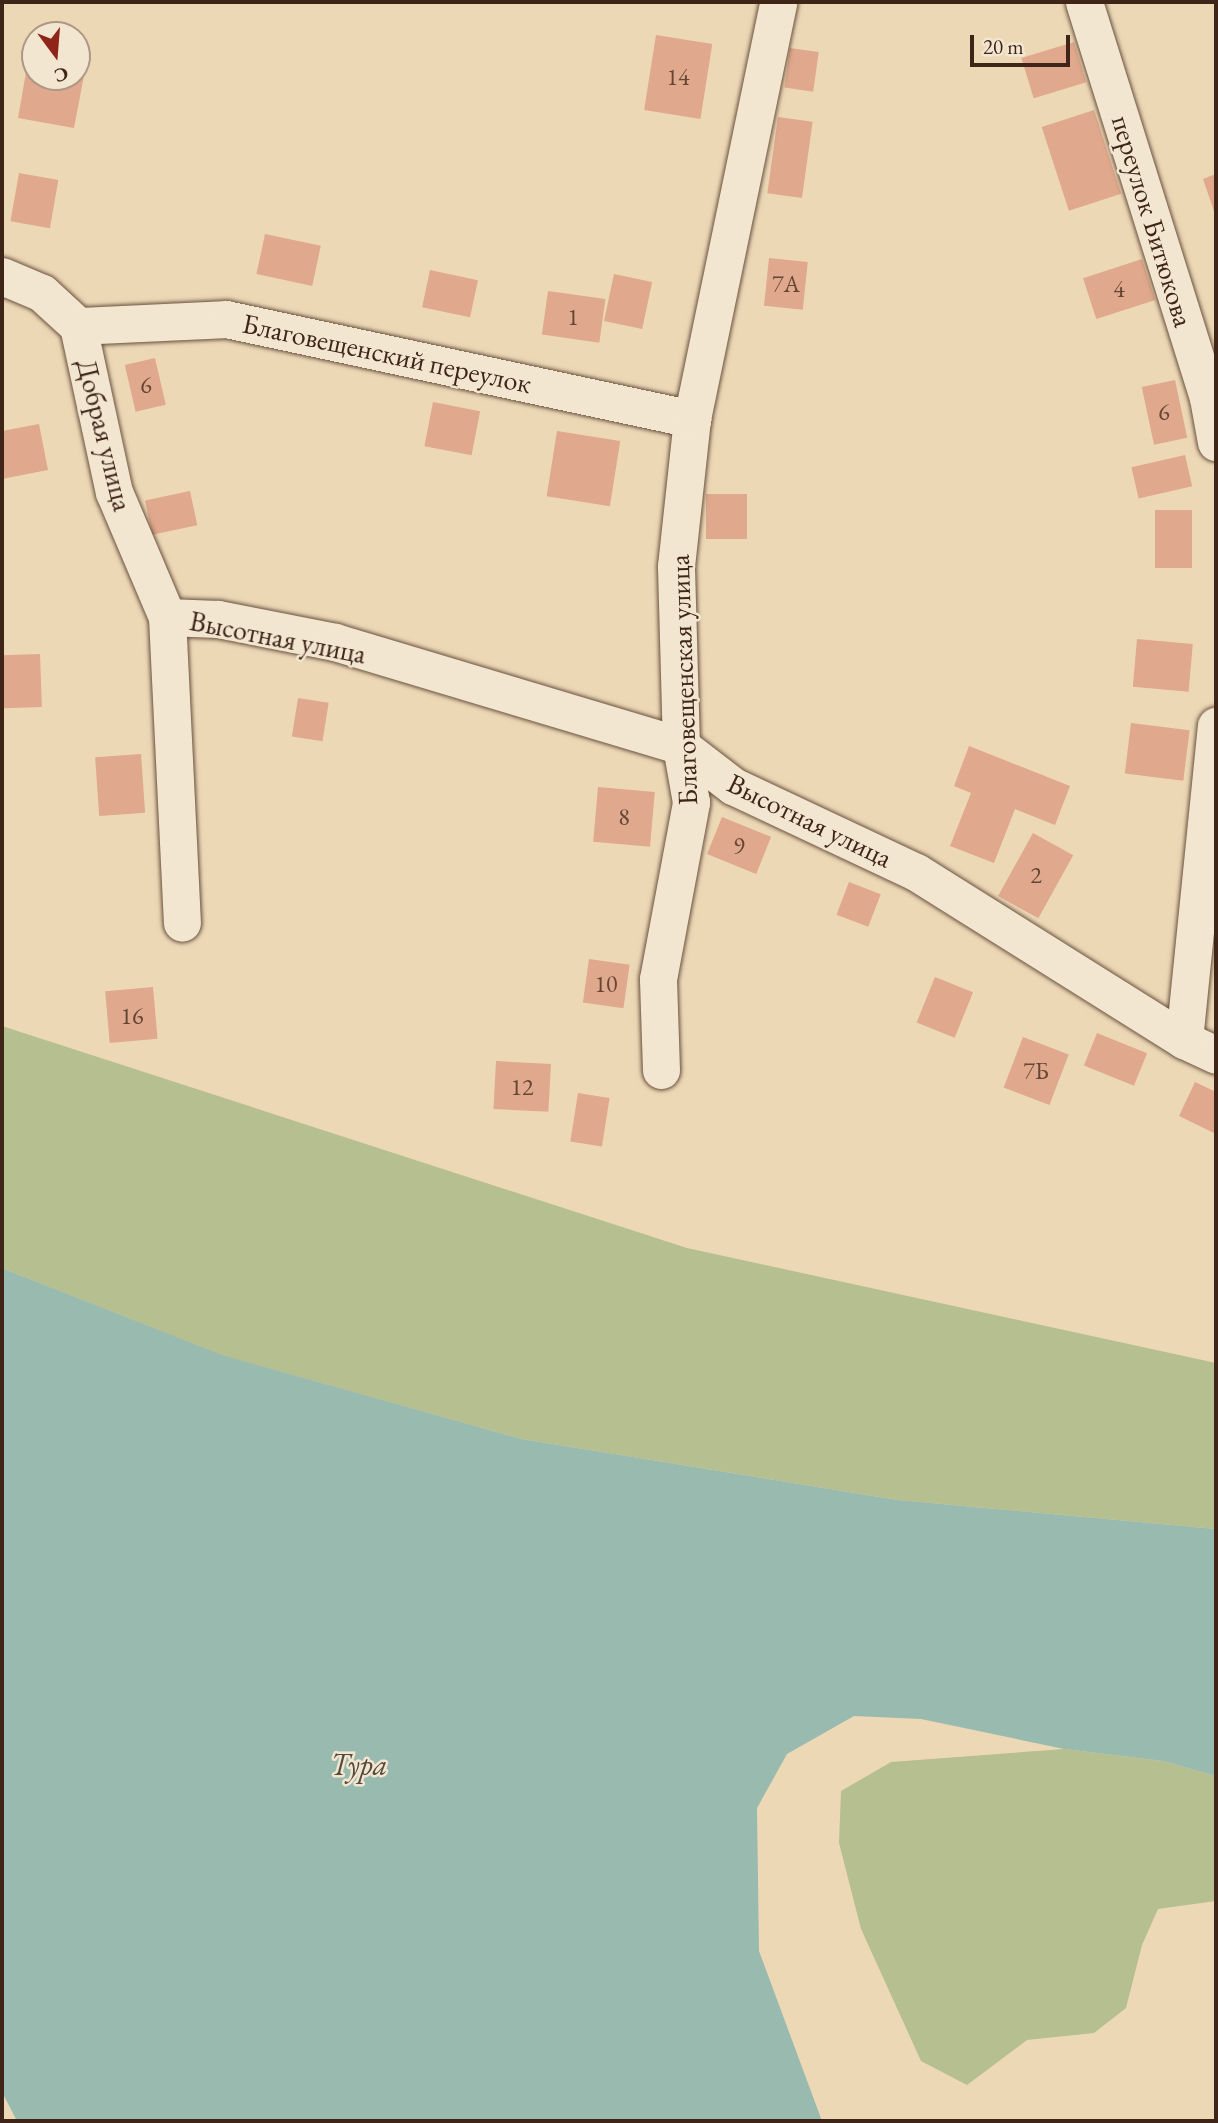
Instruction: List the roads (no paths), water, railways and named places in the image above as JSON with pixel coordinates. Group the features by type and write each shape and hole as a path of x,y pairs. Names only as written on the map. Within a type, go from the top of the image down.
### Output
{"street":[{"name":"Благовещенская улица","path":"661,1070 658,979 691,802 681,746 676,565 692,419 778,2"},
{"name":"переулок Битюкова","path":"1084,2 1208,398 1216,442"},
{"name":"Добрая улица","path":"2,275 42,293 78,326 114,492 167,617 182,923"},
{"name":"Благовещенский переулок","path":"78,326 226,319 692,419"},
{"name":"Высотная улица","path":"167,617 218,619 335,642 681,746 733,786 916,872 1200,1048"},
{"path":"1200,1048 1216,726"}],"water":[{"name":"Тура","path":"2,1268 222,1355 522,1439 898,1500 1216,1529 1216,1776 1163,1761 1064,1749 921,1719 854,1716 787,1754 757,1808 759,1951 822,2121 17,2121 2,2092"}]}
